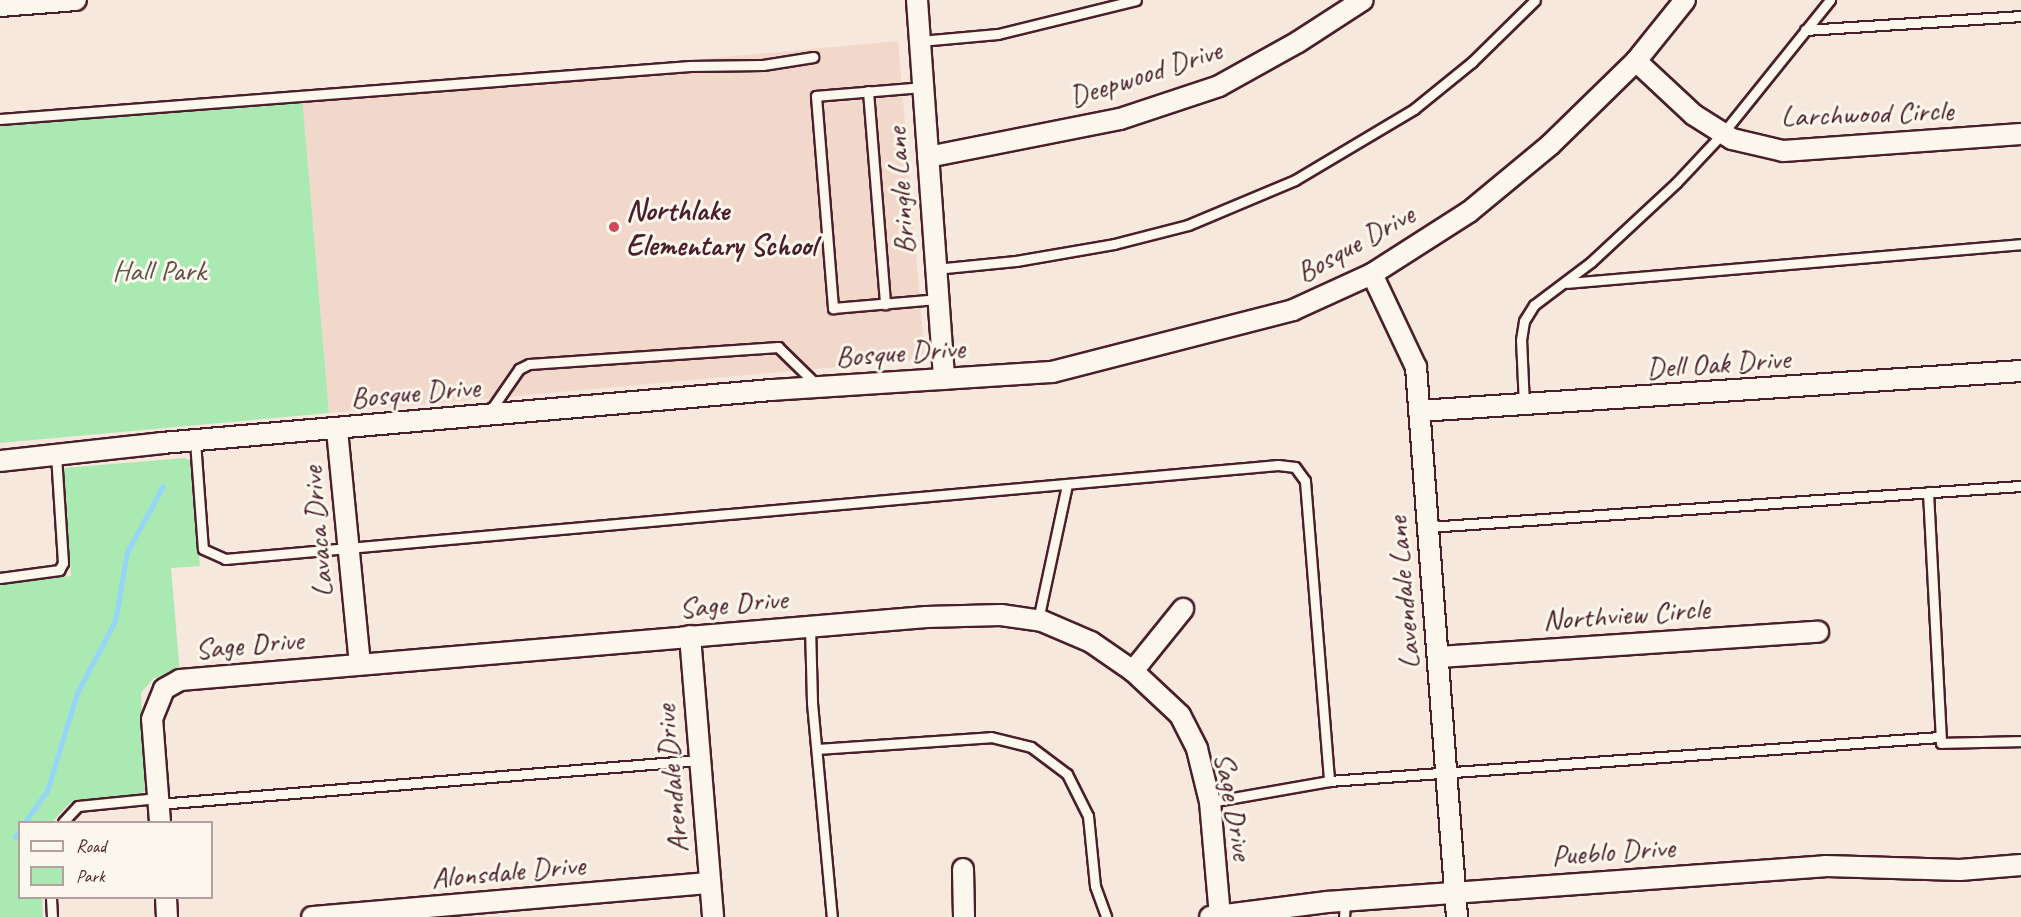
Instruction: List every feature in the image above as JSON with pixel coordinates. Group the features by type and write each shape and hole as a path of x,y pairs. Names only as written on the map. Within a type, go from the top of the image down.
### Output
{"street":[{"path":"0,6 76,0"},
{"name":"Bringle Lane","path":"917,0 944,379"},
{"name":"Deepwood Drive","path":"928,157 1120,120 1220,86 1298,42 1363,0"},
{"name":"Bosque Drive","path":"0,461 195,441 818,387 1052,372 1293,310 1372,274 1469,212 1550,145 1636,61 1685,0"},
{"name":"Larchwood Circle","path":"1636,61 1694,116 1723,134 1783,151 2021,134"},
{"name":"Lavendale Lane","path":"1372,274 1416,367 1457,917"},
{"name":"Dell Oak Drive","path":"1419,411 2021,371"},
{"name":"Lavaca Drive","path":"337,429 360,664"},
{"path":"1132,671 1183,609"},
{"name":"Sage Drive","path":"158,804 152,719 164,689 180,680 810,626 1001,615 1038,620 1091,642 1132,671 1180,716 1197,749 1210,802 1216,916"},
{"name":"Northview Circle","path":"1438,657 1818,632"},
{"name":"Arendale Drive","path":"690,636 713,917"},
{"name":"Pueblo Drive","path":"1216,916 1345,909 1454,894 1825,866 1960,870 2021,865"},
{"path":"963,869 964,917"},
{"name":"Alonsdale Drive","path":"312,917 710,883"},
{"path":"166,899 167,917"}],"lane":[{"path":"920,41 998,34 1136,0"},
{"path":"935,269 1016,261 1114,244 1188,225 1295,180 1414,109 1472,62 1535,0"},
{"path":"1524,405 1524,321 1534,305 1567,283 1637,221 1723,134 1830,0"},
{"path":"1805,30 2021,16"},
{"path":"0,119 690,66 763,65 813,57"},
{"path":"923,87 816,96 833,308 937,299"},
{"path":"868,91 885,304"},
{"path":"1567,283 2021,244"},
{"path":"487,416 519,369 529,364 778,347 818,387"},
{"path":"195,441 203,549 212,556 225,559 1278,465 1295,467 1305,481 1329,781"},
{"path":"0,578 59,570 63,563 56,455"},
{"path":"1038,620 1067,485"},
{"path":"1428,527 2021,486"},
{"path":"1928,492 1941,742 1954,745 2021,741"},
{"path":"810,626 817,749 832,917"},
{"path":"817,749 991,737 1031,747 1067,774 1088,816 1095,886 1106,917"},
{"path":"1210,802 1329,781 1940,738"},
{"path":"64,821 78,806 158,804 700,760"},
{"path":"51,899 52,917"}],"shaded area":[{"name":"Northlake Elementary School","path":"898,41 925,359 329,413 302,96"}],"green space":[{"name":"Hall Park","path":"302,95 329,413 0,443 0,123"},
{"path":"185,458 190,460 200,566 171,568 180,674 154,678 141,693 145,791 135,795 70,803 53,821 18,821 18,899 42,899 43,917 0,917 0,584 71,576 63,468"}],"waterway":[{"path":"26,821 47,791 77,693 115,621 127,552 163,486"},
{"path":"15,837 18,833"}],"place":[{"name":"Northlake Elementary School","path":"614,227"}]}
